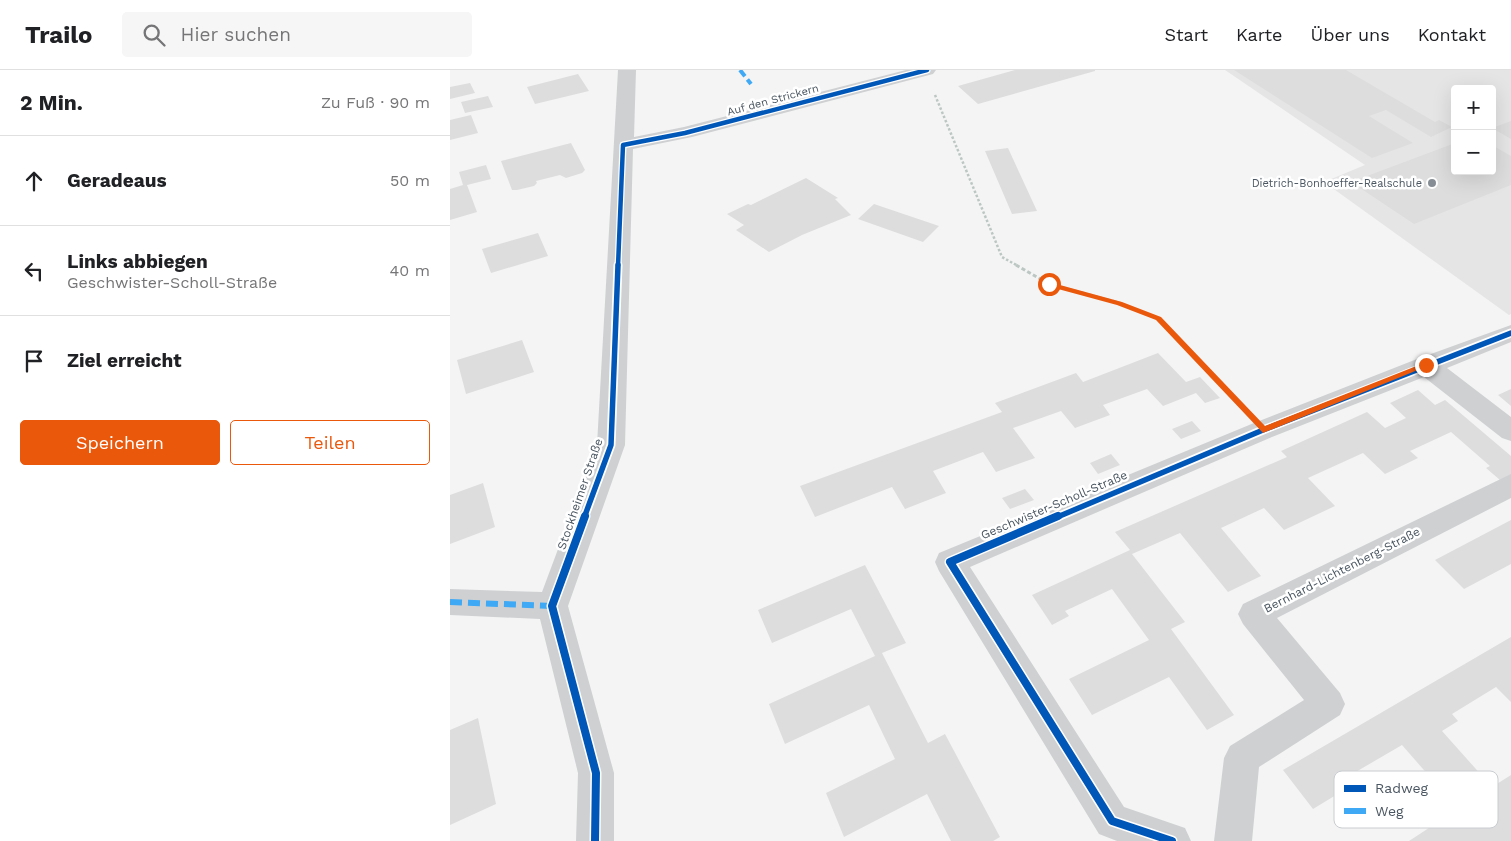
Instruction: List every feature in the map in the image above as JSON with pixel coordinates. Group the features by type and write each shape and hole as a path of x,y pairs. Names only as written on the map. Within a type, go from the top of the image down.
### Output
{"street":[{"name":"Stockheimer Straße","path":"552,606 611,445 627,70"},
{"name":"Auf den Strickern","path":"624,145 685,133 926,70"},
{"name":"Geschwister-Scholl-Straße","path":"1172,841 1112,821 950,562 1263,430 1511,333"},
{"path":"1426,365 1511,431"},
{"name":"Bernhard-Lichtenberg-Straße","path":"1233,841 1242,758 1328,704 1254,614 1511,485"},
{"path":"450,602 552,606 596,773 595,841"}],"path":[{"path":"926,70 1002,257 1049,284 1120,303 1159,319 1263,430"}],"shaded area":[{"path":"1225,70 1511,70 1511,314 1509,315 1324,182 1365,165"}],"building":[{"path":"1015,70 1095,71 978,104 958,86"},
{"path":"1234,70 1346,70 1435,122 1439,120 1451,126 1431,137 1386,110 1369,116 1413,143 1372,158"},
{"path":"578,74 589,91 535,104 527,87"},
{"path":"470,83 475,93 450,99 450,87"},
{"path":"488,96 493,107 465,113 461,102"},
{"path":"471,115 478,133 450,140 450,120"},
{"path":"1511,121 1511,139 1496,130 1496,127"},
{"path":"571,143 585,170 582,173 566,178 560,175 536,181 537,183 534,186 512,190 501,161"},
{"name":"Dietrich-Bonhoeffer-Realschule","path":"1451,144 1451,175 1496,175 1496,147 1511,156 1511,185 1414,224 1351,182"},
{"path":"1008,148 1037,211 1012,214 985,151"},
{"path":"486,165 491,179 467,185 477,212 450,220 450,189 463,185 459,172"},
{"path":"806,178 838,198 835,199 851,215 802,235 769,252 736,230 744,225 727,214 748,204 751,205"},
{"path":"874,204 939,226 923,242 858,219"},
{"path":"538,233 548,256 491,273 482,249"},
{"path":"522,340 534,372 466,394 457,360"},
{"path":"1158,353 1186,382 1200,377 1220,398 1205,403 1196,393 1163,406 1147,389 1103,405 1110,415 1075,428 1061,411 1013,428 1035,458 996,472 983,452 933,471 946,493 905,509 892,487 815,517 800,486 1002,412 995,403 1076,373 1083,382"},
{"path":"1511,389 1511,406 1498,395"},
{"path":"1418,390 1435,405 1445,400 1511,456 1511,475 1500,480 1486,468 1490,466 1451,432 1410,451 1418,458 1385,474 1363,453 1308,478 1335,506 1284,530 1264,508 1221,528 1261,576 1228,592 1180,533 1132,554 1185,622 1171,629 1234,715 1207,730 1169,677 1092,715 1069,679 1149,640 1112,589 1065,611 1069,616 1052,625 1032,595 1130,550 1115,532 1287,457 1281,451 1367,412 1385,428 1406,418 1390,403"},
{"path":"1192,421 1201,431 1181,439 1172,429"},
{"path":"1111,454 1120,465 1098,474 1090,463"},
{"path":"483,483 495,527 450,544 450,495"},
{"path":"1025,489 1034,500 1010,509 1002,498"},
{"path":"1511,520 1511,564 1464,589 1435,560"},
{"path":"865,565 906,643 882,653 928,743 945,734 1000,837 993,841 951,841 927,794 844,837 826,793 895,759 869,705 785,744 769,704 875,656 851,609 772,643 758,610"},
{"path":"1511,637 1511,702 1496,687 1452,714 1458,721 1442,731 1478,771 1425,771 1402,745 1357,771 1334,771 1334,796 1313,809 1283,770"},
{"path":"478,718 496,804 450,825 450,730"},
{"path":"1511,775 1511,841 1409,841 1429,828 1498,828 1498,783"}],"marked path":[{"path":"740,70 751,84"},
{"path":"450,602 552,606"}],"cycle path":[{"path":"595,841 596,773 552,606 611,445 623,145 685,133 927,70"},
{"path":"1172,841 1112,821 950,562 1263,430 1511,333"}],"place":[{"name":"Dietrich-Bonhoeffer-Realschule","path":"1432,183"}],"route":[{"path":"1049,284 1120,303 1159,319 1263,430 1426,365"}]}
